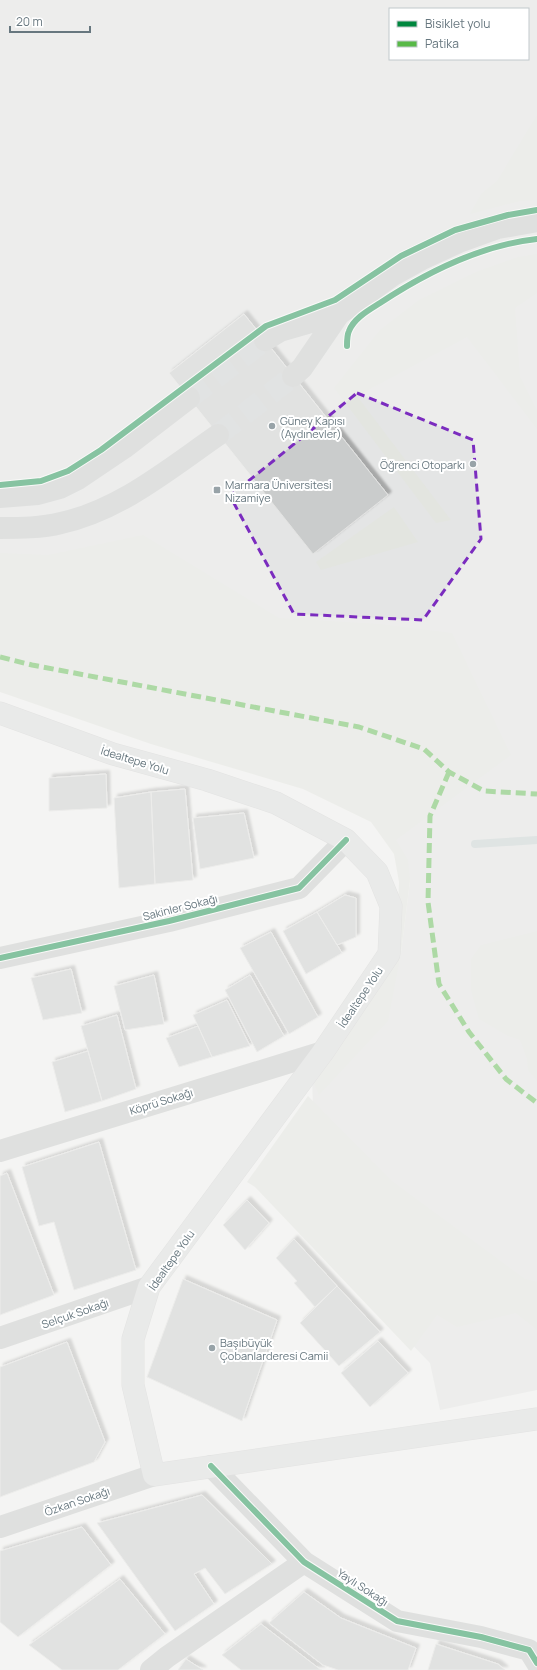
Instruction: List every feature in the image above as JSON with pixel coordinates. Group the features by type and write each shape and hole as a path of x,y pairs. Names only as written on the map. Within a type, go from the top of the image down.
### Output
{"main road":[{"name":"İdealtepe Yolu","path":"0,713 113,754 207,780 276,803 346,840 377,872 391,906 388,954 323,1052 150,1287 133,1339 133,1385 154,1475"},
{"path":"154,1475 537,1419"}],"street":[{"path":"293,376 302,368 339,314 393,275 422,258 459,242 498,228 537,221"},
{"path":"265,340 280,331 339,314"},
{"path":"0,497 38,494 60,488 78,479 124,448 189,398"},
{"path":"0,528 31,528 61,523 109,506 133,494 218,435"},
{"name":"Sakinler Sokağı","path":"0,958 169,921 299,888 346,840"},
{"name":"Köprü Sokağı","path":"0,1151 323,1052"},
{"name":"Selçuk Sokağı","path":"0,1338 150,1287"},
{"name":"Yaylı Sokağı","path":"211,1466 304,1562 397,1621 481,1637 529,1650 537,1663"},
{"name":"Özkan Sokağı","path":"0,1527 154,1475"},
{"path":"151,1670 166,1657 304,1562"}],"highlighted area":[{"path":"357,393 473,440 481,539 423,620 294,614 230,496"}],"shaded area":[{"path":"0,0 537,0 537,1390 440,1410 430,1363 251,1179 313,1106 312,1079 395,977 401,953 410,881 372,814 321,789 0,682"},
{"path":"537,115 537,200 520,201 470,214 481,194 497,181"},
{"path":"537,254 537,293 515,308 520,377 537,410 537,429 467,337 357,396 451,520 436,523 334,388 380,330 419,300 476,272 518,257"},
{"path":"394,507 418,542 321,570 316,562"},
{"path":"143,535 279,618 379,624 452,633 511,755 396,840 408,860 410,881 401,953 388,1021 319,1095 312,1079 397,934 399,882 394,854 371,822 303,789 151,744 0,692 0,553 48,555"},
{"path":"537,931 537,1081 528,1070 527,1059 520,1040 508,1036 479,1019 471,990 471,959 481,945"},
{"path":"308,1096 392,1181 525,1279 537,1282 537,1330 516,1313 457,1327 437,1315 411,1351 255,1187 247,1182"}],"building":[{"name":"Güney Kapısı (Aydınevler)","path":"244,314 388,495 313,554 169,373"},
{"path":"106,774 107,808 49,811 49,778"},
{"path":"185,789 193,880 155,884 151,792"},
{"path":"151,792 155,884 119,888 114,798"},
{"path":"244,813 254,858 200,869 193,818"},
{"path":"345,895 356,898 356,937 337,945 317,912"},
{"path":"317,912 342,953 306,974 283,931"},
{"path":"271,932 318,1017 289,1034 240,948"},
{"path":"71,969 82,1013 43,1020 31,978"},
{"path":"154,975 164,1024 125,1030 114,986"},
{"path":"250,975 284,1036 257,1052 225,990"},
{"path":"227,1000 250,1046 212,1057 193,1015"},
{"path":"117,1015 136,1089 102,1101 81,1026"},
{"path":"198,1026 212,1057 179,1067 166,1038"},
{"path":"88,1051 102,1101 65,1112 52,1062"},
{"path":"99,1142 136,1270 74,1290 54,1222 39,1226 22,1167"},
{"path":"7,1173 54,1295 0,1315 0,1176"},
{"path":"247,1200 269,1223 245,1250 223,1225"},
{"path":"294,1239 337,1286 315,1307 294,1283 297,1281 276,1258"},
{"name":"Başıbüyük Çobanlarderesi Camii","path":"183,1279 277,1320 242,1421 147,1377"},
{"path":"337,1286 380,1332 339,1366 300,1323"},
{"path":"378,1341 408,1373 370,1407 341,1373"},
{"path":"67,1342 105,1442 94,1462 0,1497 0,1367"},
{"path":"202,1495 272,1564 225,1594 205,1568 194,1574 214,1604 175,1631 97,1523"},
{"path":"82,1527 111,1565 18,1637 0,1622 0,1551"},
{"path":"120,1579 165,1634 118,1670 62,1670 29,1645"},
{"path":"304,1592 341,1618 416,1648 408,1670 338,1670 323,1665 269,1623"},
{"path":"261,1624 321,1670 241,1670 222,1655"},
{"path":"436,1644 498,1664 505,1670 428,1670"},
{"path":"186,1659 203,1670 178,1670"}],"waterway":[{"path":"475,844 537,840"}],"tunnel":[{"path":"189,398 265,340"},
{"path":"218,435 293,376"}],"marked path":[{"path":"0,657 32,665 359,727 424,749 449,772 484,791 537,794"},
{"path":"449,772 430,816 428,902 439,984 469,1032 506,1079 537,1103"}],"cycle path":[{"path":"0,485 41,481 68,471 101,450 266,326 335,300 401,256 455,230 508,215 537,210"},
{"path":"347,346 348,333 351,326 358,318 371,308 416,281 455,262 495,247 537,239"},
{"path":"0,958 169,921 299,888 346,840"},
{"path":"211,1466 304,1562 397,1621 481,1637 529,1650 537,1663"}],"place":[{"name":"Güney Kapısı (Aydınevler)","path":"272,426"},
{"name":"Öğrenci Otoparkı","path":"473,464"},
{"name":"Marmara Üniversitesi Nizamiye","path":"217,490"},
{"name":"Başıbüyük Çobanlarderesi Camii","path":"212,1348"}]}
